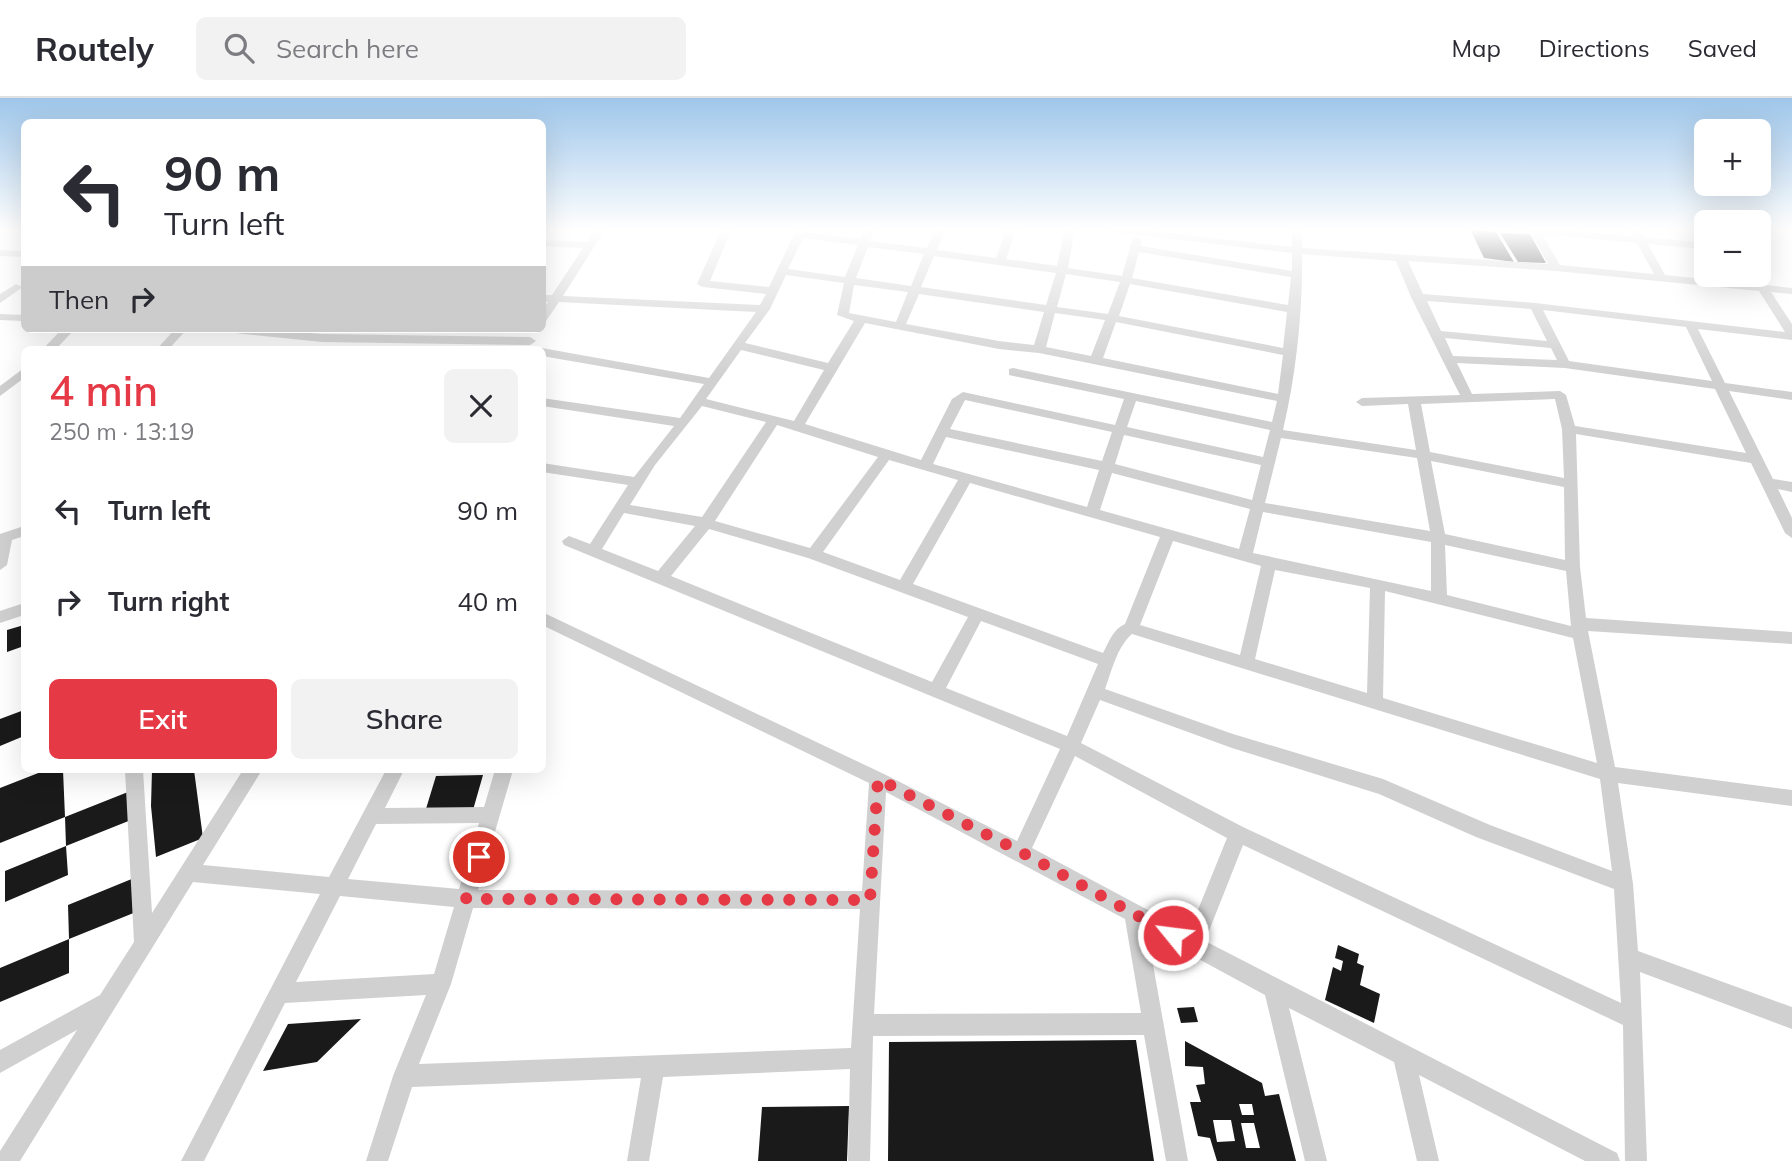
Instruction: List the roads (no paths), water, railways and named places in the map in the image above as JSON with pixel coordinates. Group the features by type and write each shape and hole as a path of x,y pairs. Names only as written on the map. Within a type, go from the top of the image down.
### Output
{"street":[{"path":"549,298 564,278"},
{"path":"706,278 703,284 772,291"},
{"path":"593,551 650,462 683,423 764,309 779,278"},
{"path":"838,278 915,292 1112,318 1290,353"},
{"path":"899,327 921,278"},
{"path":"1039,349 1060,278"},
{"path":"1106,278 1295,310"},
{"path":"1096,360 1127,278"},
{"path":"1245,556 1284,399 1297,278"},
{"path":"1409,278 1468,399"},
{"path":"1657,278 1792,291"},
{"path":"850,279 842,313 861,319 1039,349 1284,399"},
{"path":"0,285 16,287 0,300"},
{"path":"1763,288 1792,335"},
{"path":"1417,297 1535,306 1792,335"},
{"path":"549,298 764,309"},
{"path":"1535,306 1564,364"},
{"path":"0,317 21,318"},
{"path":"797,426 861,319"},
{"path":"1690,324 1792,533"},
{"path":"52,346 65,333"},
{"path":"166,346 177,333"},
{"path":"325,333 500,346"},
{"path":"1436,334 1555,345"},
{"path":"737,345 832,368"},
{"path":"546,353 711,382"},
{"path":"1448,359 1564,364 1792,396"},
{"path":"1013,372 1277,430 1570,484"},
{"path":"0,393 21,375"},
{"path":"1362,402 1560,395 1569,429 1573,567 1580,629 1608,774 1623,884 1633,1019 1636,1161"},
{"path":"925,466 958,399 963,396 1268,462"},
{"path":"1092,512 1130,396"},
{"path":"697,401 797,426 886,455 1269,563 1378,584 1439,600 1580,629 1792,638"},
{"path":"1414,401 1438,538 1439,600"},
{"path":"546,403 683,423"},
{"path":"660,579 706,523 773,421"},
{"path":"1569,429 1756,459"},
{"path":"943,432 1108,467 1257,506 1438,538 1573,567"},
{"path":"813,554 886,455"},
{"path":"546,468 637,482"},
{"path":"904,586 967,477"},
{"path":"1766,483 1792,487"},
{"path":"621,508 706,523 813,554 1107,661"},
{"path":"0,565 3,538 21,532"},
{"path":"1021,852 1096,692 1107,661 1118,639 1131,628 1169,534"},
{"path":"569,541 1069,745 1238,834 1633,1019"},
{"path":"1246,663 1269,563"},
{"path":"1375,701 1378,584"},
{"path":"0,617 21,610"},
{"path":"936,691 978,613"},
{"path":"546,626 878,779 1600,1158"},
{"path":"1131,628 1608,774 1792,798"},
{"path":"1096,692 1232,741 1383,788 1483,831 1623,884"},
{"path":"134,773 144,945"},
{"path":"7,1161 251,773"},
{"path":"192,1161 392,773"},
{"path":"377,1161 404,1076 442,984 503,773"},
{"path":"859,1161 861,1058 878,779"},
{"path":"371,816 491,815"},
{"path":"1193,946 1238,834"},
{"path":"188,873 466,899 870,900"},
{"path":"1134,913 1177,1161"},
{"path":"1629,958 1792,1018"},
{"path":"279,993 442,984"},
{"path":"1274,989 1316,1161"},
{"path":"0,1062 107,1002"},
{"path":"863,1025 1153,1024"},
{"path":"1403,1055 1428,1161"},
{"path":"404,1076 861,1058"},
{"path":"638,1161 653,1068"}]}
